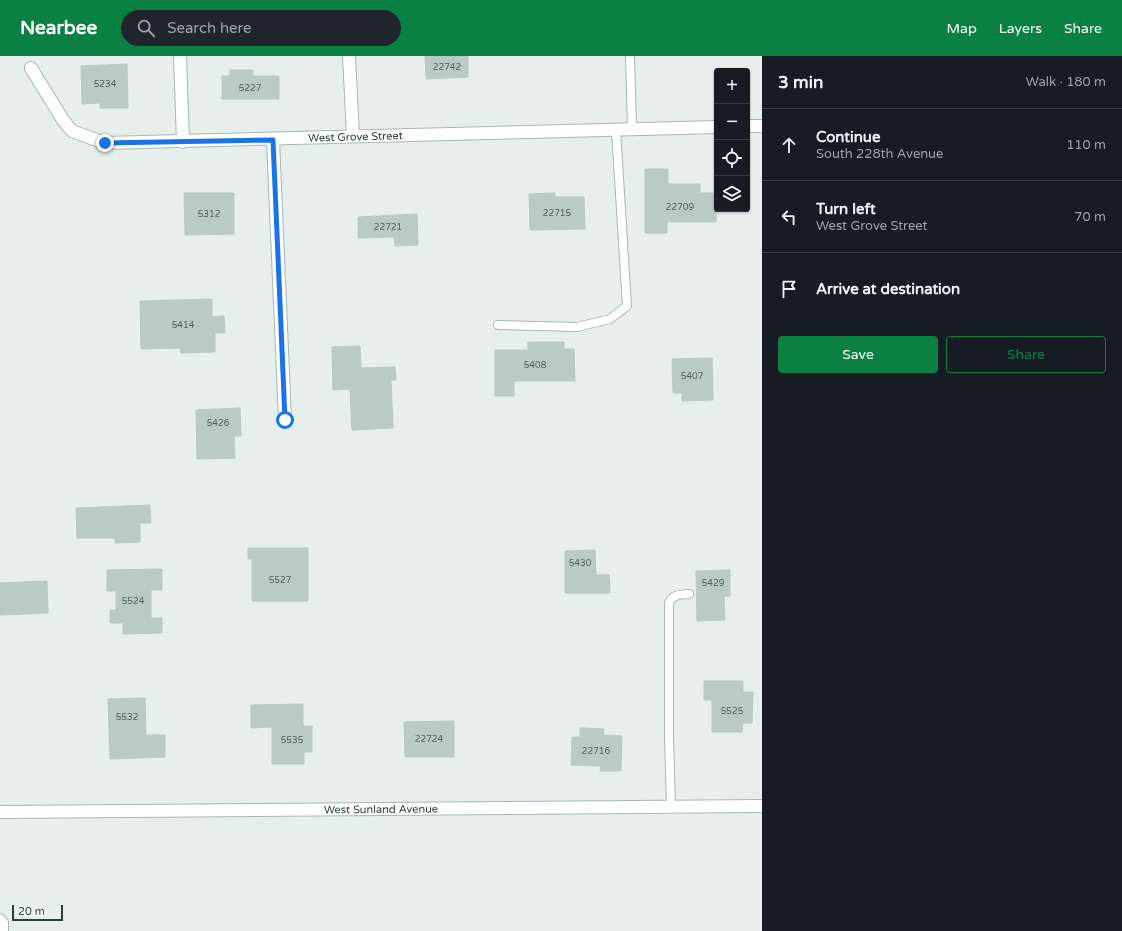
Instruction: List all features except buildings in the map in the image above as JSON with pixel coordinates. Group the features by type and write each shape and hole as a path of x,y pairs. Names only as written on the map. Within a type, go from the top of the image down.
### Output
{"street":[{"path":"180,56 183,142"},
{"path":"349,56 353,136"},
{"name":"West Grove Street","path":"31,68 63,120 72,131 105,143 273,140 353,136 714,127"},
{"path":"750,126 762,126"},
{"path":"273,140 285,420"},
{"name":"West Sunland Avenue","path":"0,812 762,806"}],"lane":[{"path":"630,56 632,129"},
{"path":"498,325 577,327 610,319 627,306 616,130"},
{"path":"671,807 669,736 669,603 671,598 675,595 689,594"},
{"path":"0,918 4,922 4,931"}],"route":[{"path":"105,143 273,140 285,420"}]}
